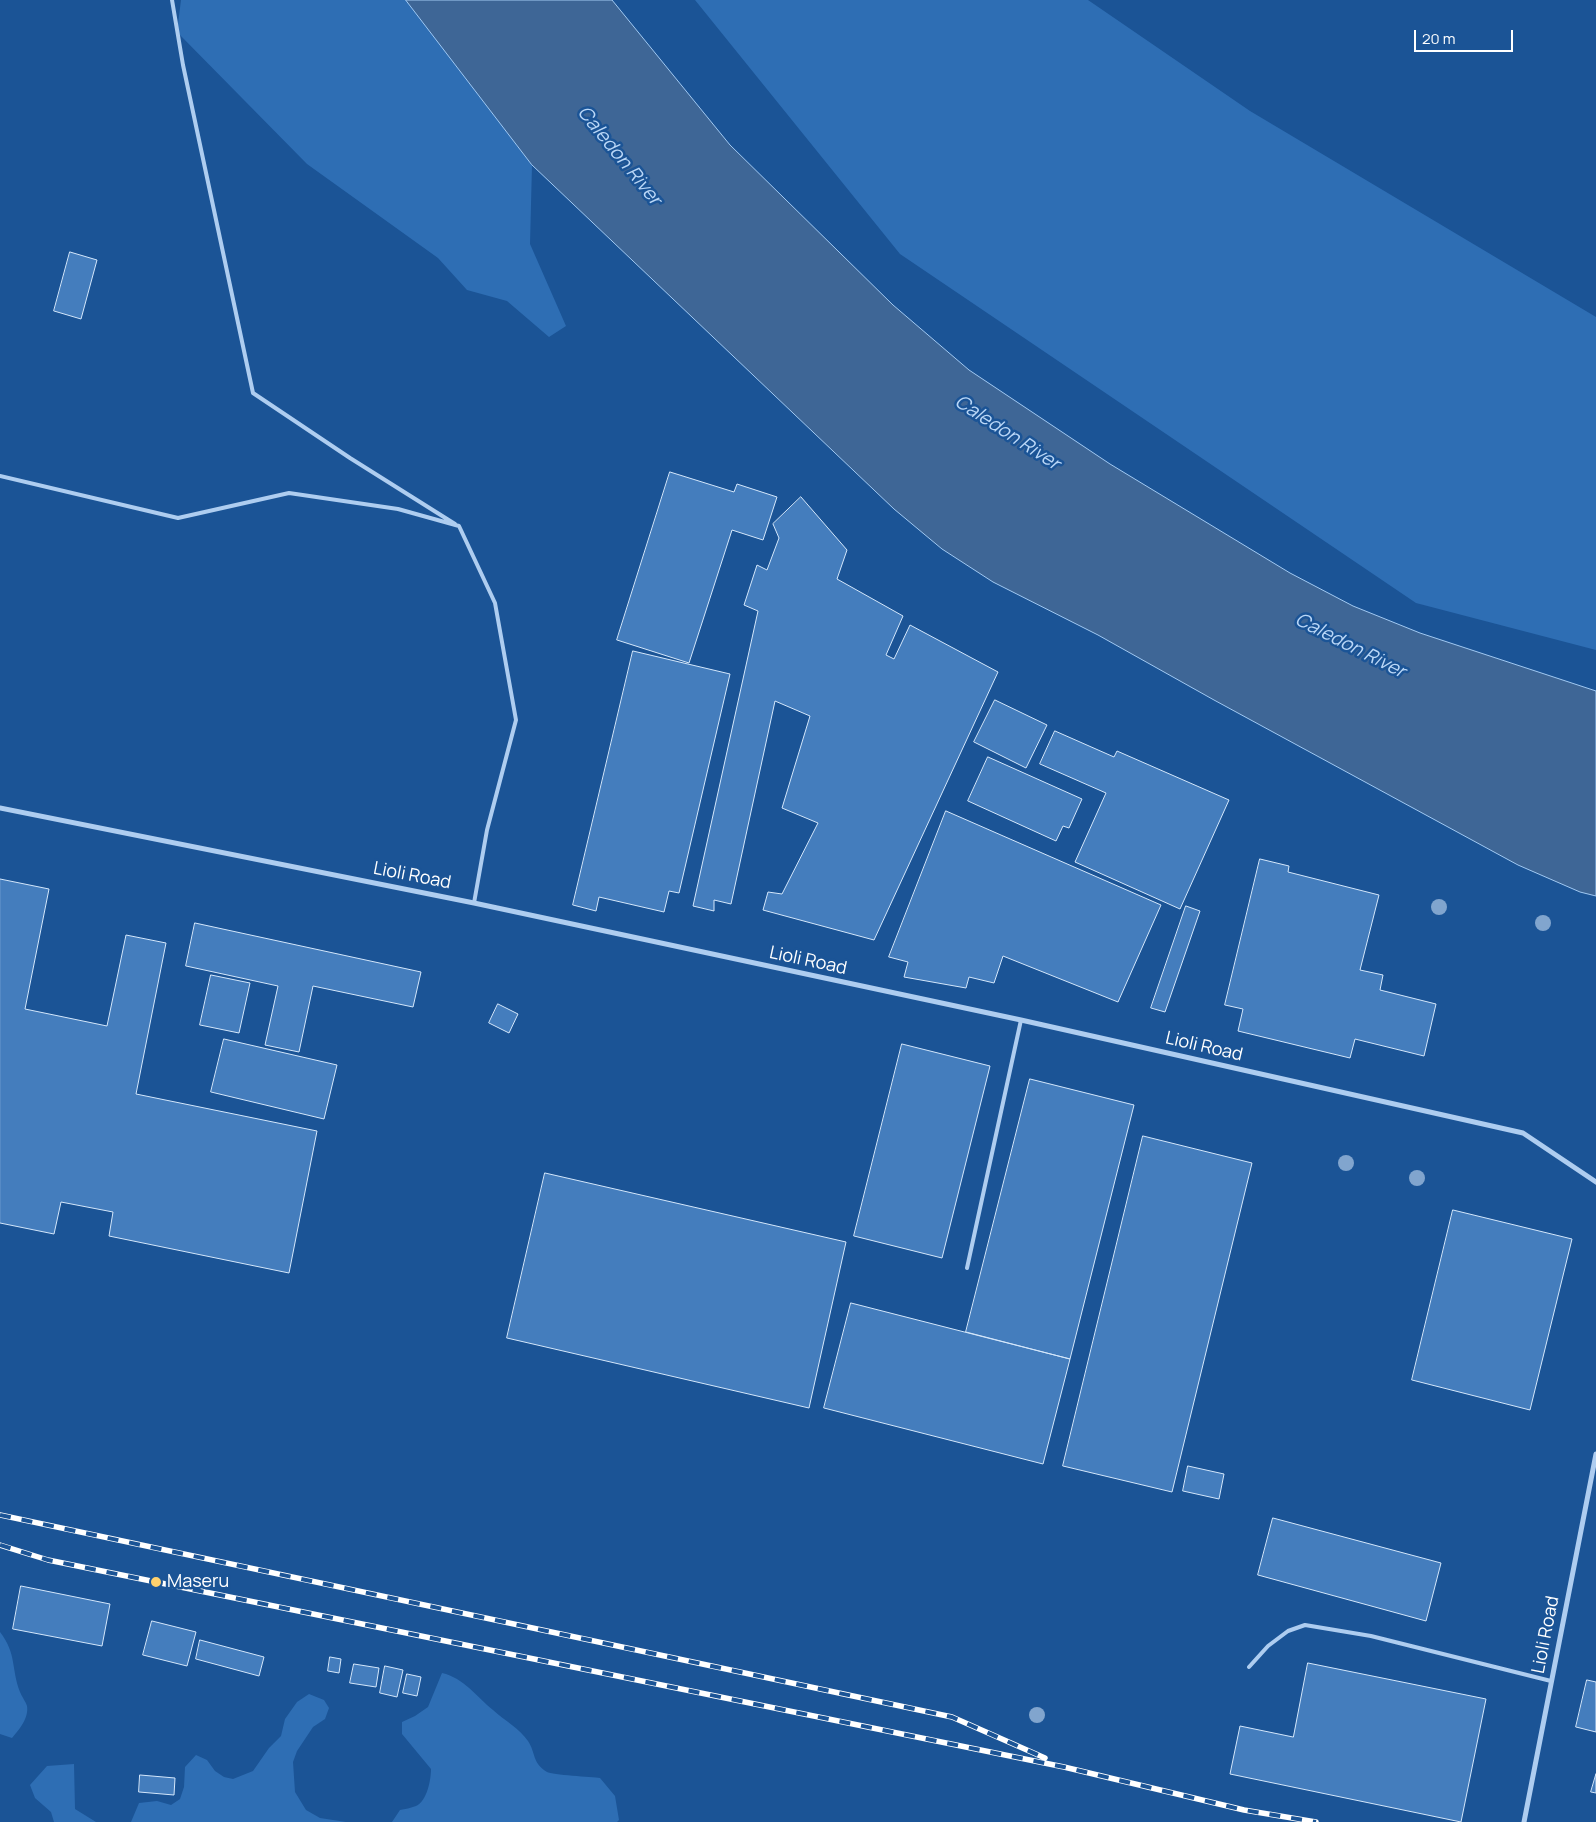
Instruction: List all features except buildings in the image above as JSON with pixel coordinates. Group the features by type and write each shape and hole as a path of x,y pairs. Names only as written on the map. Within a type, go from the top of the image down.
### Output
{"street":[{"name":"Lioli Road","path":"0,808 474,903 1021,1020 1523,1133 1596,1182"},
{"name":"Lioli Road","path":"1524,1822 1596,1454"}],"lane":[{"path":"172,0 183,65 253,393 350,458 459,526 494,604 516,720 488,830 474,903"},
{"path":"0,476 178,518 290,493 398,509 459,526"},
{"path":"967,1268 1021,1020"},
{"path":"1249,1667 1268,1646 1288,1631 1305,1625 1371,1636 1552,1681"}],"shaded area":[{"path":"181,0 406,0 532,165 530,244 566,326 549,337 507,301 467,290 438,258 307,164 177,32"},
{"path":"695,0 1088,0 1250,111 1596,317 1596,650 1416,603 900,254"},
{"path":"0,1632 9,1647 17,1684 27,1706 25,1719 12,1738 0,1734"},
{"path":"442,1673 464,1683 493,1710 521,1732 528,1741 542,1769 550,1773 600,1778 615,1796 619,1820 617,1822 392,1822 400,1810 414,1807 420,1803 428,1790 431,1769 402,1734 402,1722 428,1707"},
{"path":"309,1694 324,1700 329,1708 325,1719 313,1727 297,1751 293,1762 295,1792 306,1810 320,1818 346,1822 131,1822 139,1803 157,1801 171,1805 180,1799 184,1787 185,1767 196,1755 207,1760 215,1771 224,1777 233,1779 253,1771 269,1748 281,1736 285,1719 297,1702"},
{"path":"74,1764 75,1809 96,1822 54,1822 51,1812 35,1798 30,1785 47,1766"}],"water":[{"name":"Caledon River","path":"406,0 612,0 730,145 893,305 969,370 1110,464 1290,573 1353,606 1420,633 1596,691 1596,896 1580,892 1518,865 1098,635 993,582 942,549 894,509 532,165"}],"railway":[{"path":"0,1515 952,1717 1045,1758"},
{"path":"0,1545 48,1560 1064,1767 1244,1810 1316,1822"}],"place":[{"name":"Maseru","path":"156,1582"}]}
